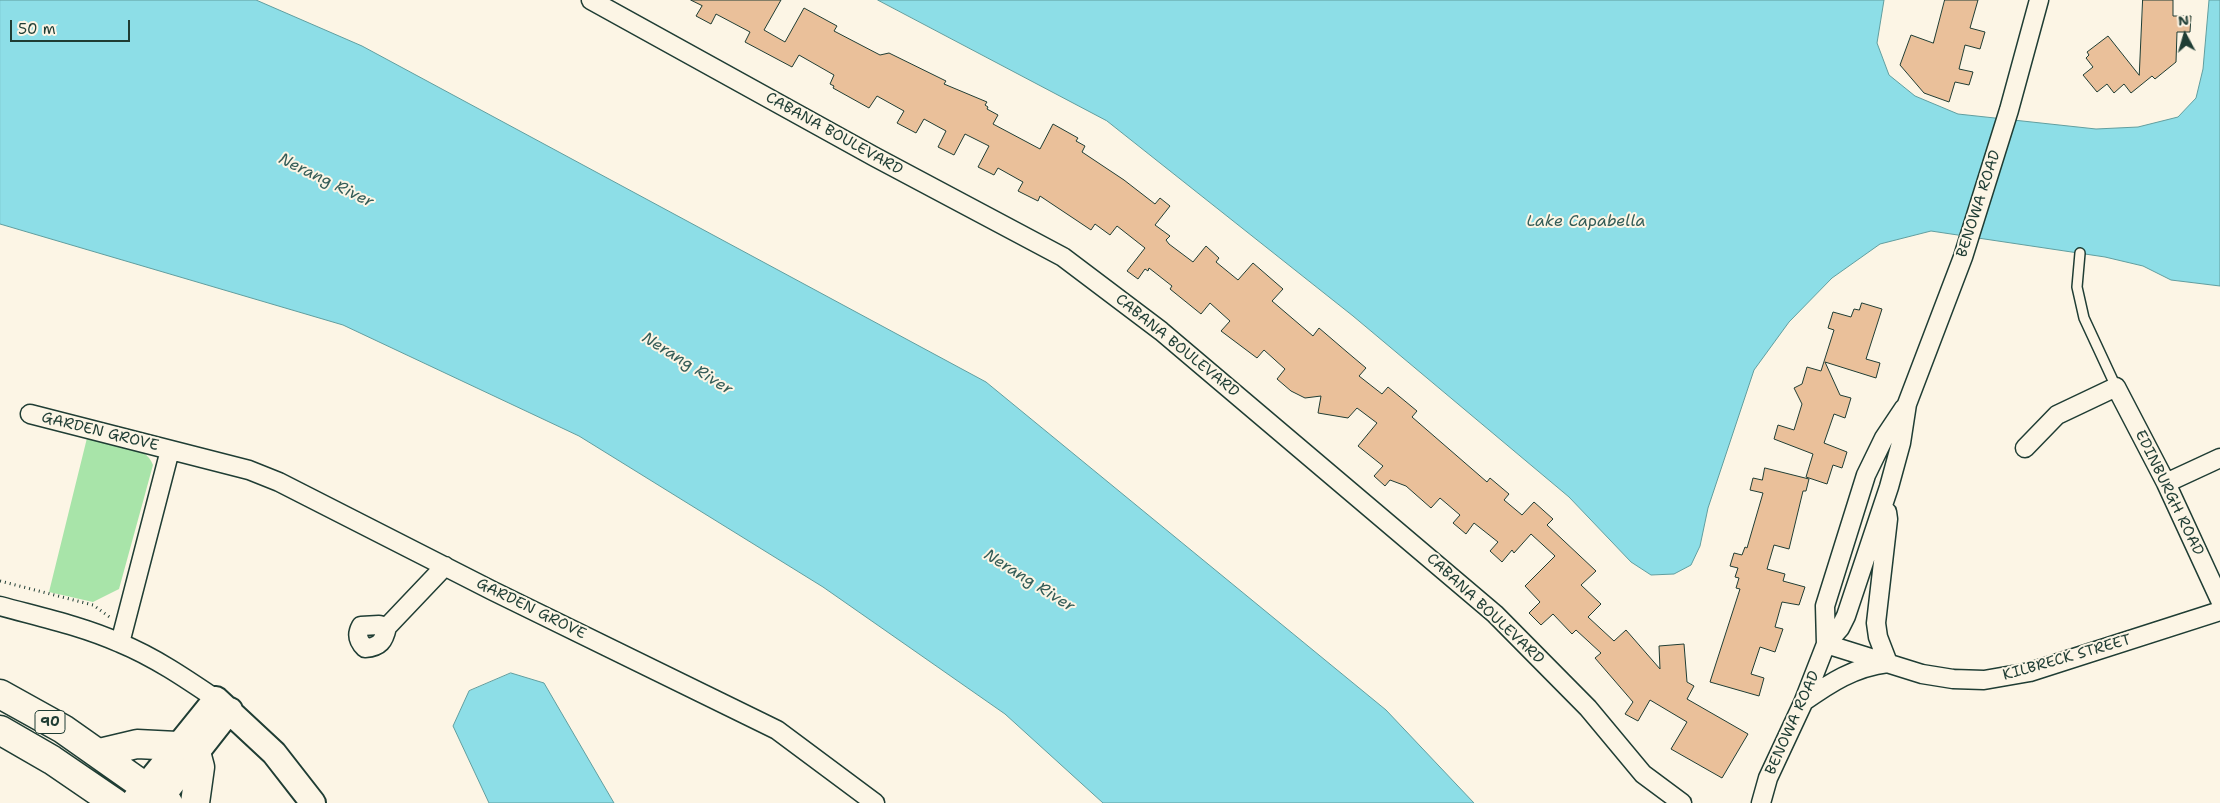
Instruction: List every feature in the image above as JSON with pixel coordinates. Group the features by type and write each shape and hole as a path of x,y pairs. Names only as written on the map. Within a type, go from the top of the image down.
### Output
{"main road":[{"name":"90","path":"0,694 63,729 99,753 153,799"},
{"name":"90","path":"0,730 86,793 115,803"},
{"path":"99,753 137,744 187,749 200,767 195,803"}],"street":[{"name":"CABANA BOULEVARD","path":"591,0 875,157 1064,257 1161,331 1495,614 1588,708 1643,774 1682,803"},
{"name":"BENOWA ROAD","path":"1761,803 1768,778 1803,703 1826,644 1840,628 1846,616 1885,502 1901,443 1907,404 1962,257 2008,110 2039,0"},
{"path":"2025,448 2057,415 2116,387"},
{"name":"EDINBURGH ROAD","path":"2116,387 2166,483 2220,600"},
{"name":"BENOWA ROAD","path":"1826,644 1825,606 1866,475 1884,438 1907,404"},
{"name":"GARDEN GROVE","path":"30,414 249,470 278,482 777,730 875,803"},
{"name":"GARDEN GROVE","path":"120,643 170,450"},
{"path":"2166,483 2220,458"},
{"path":"1803,703 1844,675 1869,665 1888,663 1878,637 1876,623 1888,519 1885,502"},
{"path":"388,627 445,566"},
{"path":"0,606 70,625 120,643 188,680 223,704 274,754 313,803"},
{"name":"KILBRECK STREET","path":"1826,644 1939,678 1967,680 2000,678 2037,670 2220,611"},
{"path":"153,799 187,749 223,704"}],"lane":[{"path":"2080,253 2077,287 2084,318 2116,387"}],"path":[{"path":"0,581 93,605 111,618"}],"green space":[{"path":"87,438 134,448 143,452 153,465 119,589 93,602 49,592"}],"water":[{"name":"Nerang River","path":"0,0 256,0 362,46 986,382 1386,710 1474,803 1103,803 1005,714 823,587 579,436 343,325 0,224"},
{"name":"Lake Capabella","path":"878,0 1884,0 1877,43 1889,75 1915,96 1958,114 2096,129 2138,127 2178,117 2196,98 2203,69 2209,0 2220,0 2220,286 2171,280 2143,266 2105,257 1931,231 1880,244 1832,278 1789,322 1754,370 1708,508 1700,546 1691,565 1674,574 1651,575 1631,562 1569,497 1353,316 1107,121"},
{"path":"511,673 544,683 614,803 489,803 453,726 469,691"}],"building":[{"path":"691,0 781,0 764,30 785,42 804,8 837,26 834,31 880,55 889,53 946,81 944,84 987,102 985,105 988,107 987,109 998,115 993,124 1040,149 1053,124 1078,138 1076,141 1085,146 1082,152 1124,180 1155,204 1160,198 1170,206 1155,225 1170,236 1166,240 1169,244 1193,262 1206,246 1219,258 1216,262 1238,280 1253,263 1283,289 1272,301 1313,336 1319,328 1366,368 1359,376 1382,394 1388,387 1417,411 1412,417 1487,482 1490,478 1509,494 1504,500 1522,515 1534,502 1553,519 1547,525 1596,571 1581,585 1601,604 1588,617 1614,641 1626,630 1660,669 1659,646 1684,644 1687,682 1694,686 1687,699 1748,734 1722,778 1671,749 1687,722 1650,700 1638,721 1625,714 1633,702 1595,658 1601,653 1576,630 1572,634 1553,614 1541,625 1529,613 1540,602 1525,586 1555,556 1531,534 1514,553 1512,550 1502,562 1490,551 1498,542 1474,523 1466,534 1453,523 1460,515 1440,498 1431,508 1406,486 1390,480 1385,486 1374,476 1383,466 1358,446 1377,423 1357,408 1348,418 1318,413 1321,396 1305,398 1291,391 1277,379 1285,369 1264,350 1257,358 1221,331 1230,321 1210,303 1201,314 1170,289 1172,286 1149,268 1148,271 1145,269 1138,279 1127,271 1145,248 1117,226 1110,235 1095,224 1091,230 1040,196 1038,201 1018,191 1023,182 998,168 994,175 978,167 989,146 965,134 954,155 938,147 946,131 924,119 916,133 897,123 904,111 877,96 869,108 833,88 834,86 830,84 834,75 799,55 792,67 745,42 750,32 716,14 711,24 696,16 702,6"},
{"path":"1945,0 1978,0 1970,28 1985,32 1980,49 1965,45 1959,69 1973,72 1969,85 1955,82 1949,102 1924,93 1900,65 1911,35 1933,43"},
{"path":"2143,0 2173,0 2173,16 2191,16 2190,32 2177,32 2176,62 2155,79 2152,76 2131,93 2124,84 2114,93 2107,84 2097,92 2083,75 2093,67 2086,58 2089,55 2087,52 2108,36 2139,75"},
{"path":"1862,303 1882,309 1866,359 1880,363 1876,378 1825,362 1840,395 1851,398 1845,418 1834,414 1824,443 1847,452 1842,468 1833,465 1827,484 1806,477 1813,454 1774,439 1778,425 1794,430 1802,404 1794,388 1802,384 1807,367 1821,371 1834,330 1828,328 1833,312 1851,317 1854,309 1859,310"},
{"path":"1765,468 1809,479 1806,491 1803,491 1789,549 1774,545 1767,569 1785,574 1783,581 1805,587 1799,605 1782,602 1775,627 1783,629 1775,652 1760,647 1751,674 1764,678 1759,696 1710,682 1740,589 1736,588 1739,578 1735,577 1738,568 1730,566 1734,553 1742,555 1745,547 1747,548 1763,493 1750,490 1753,478 1762,480"}]}
